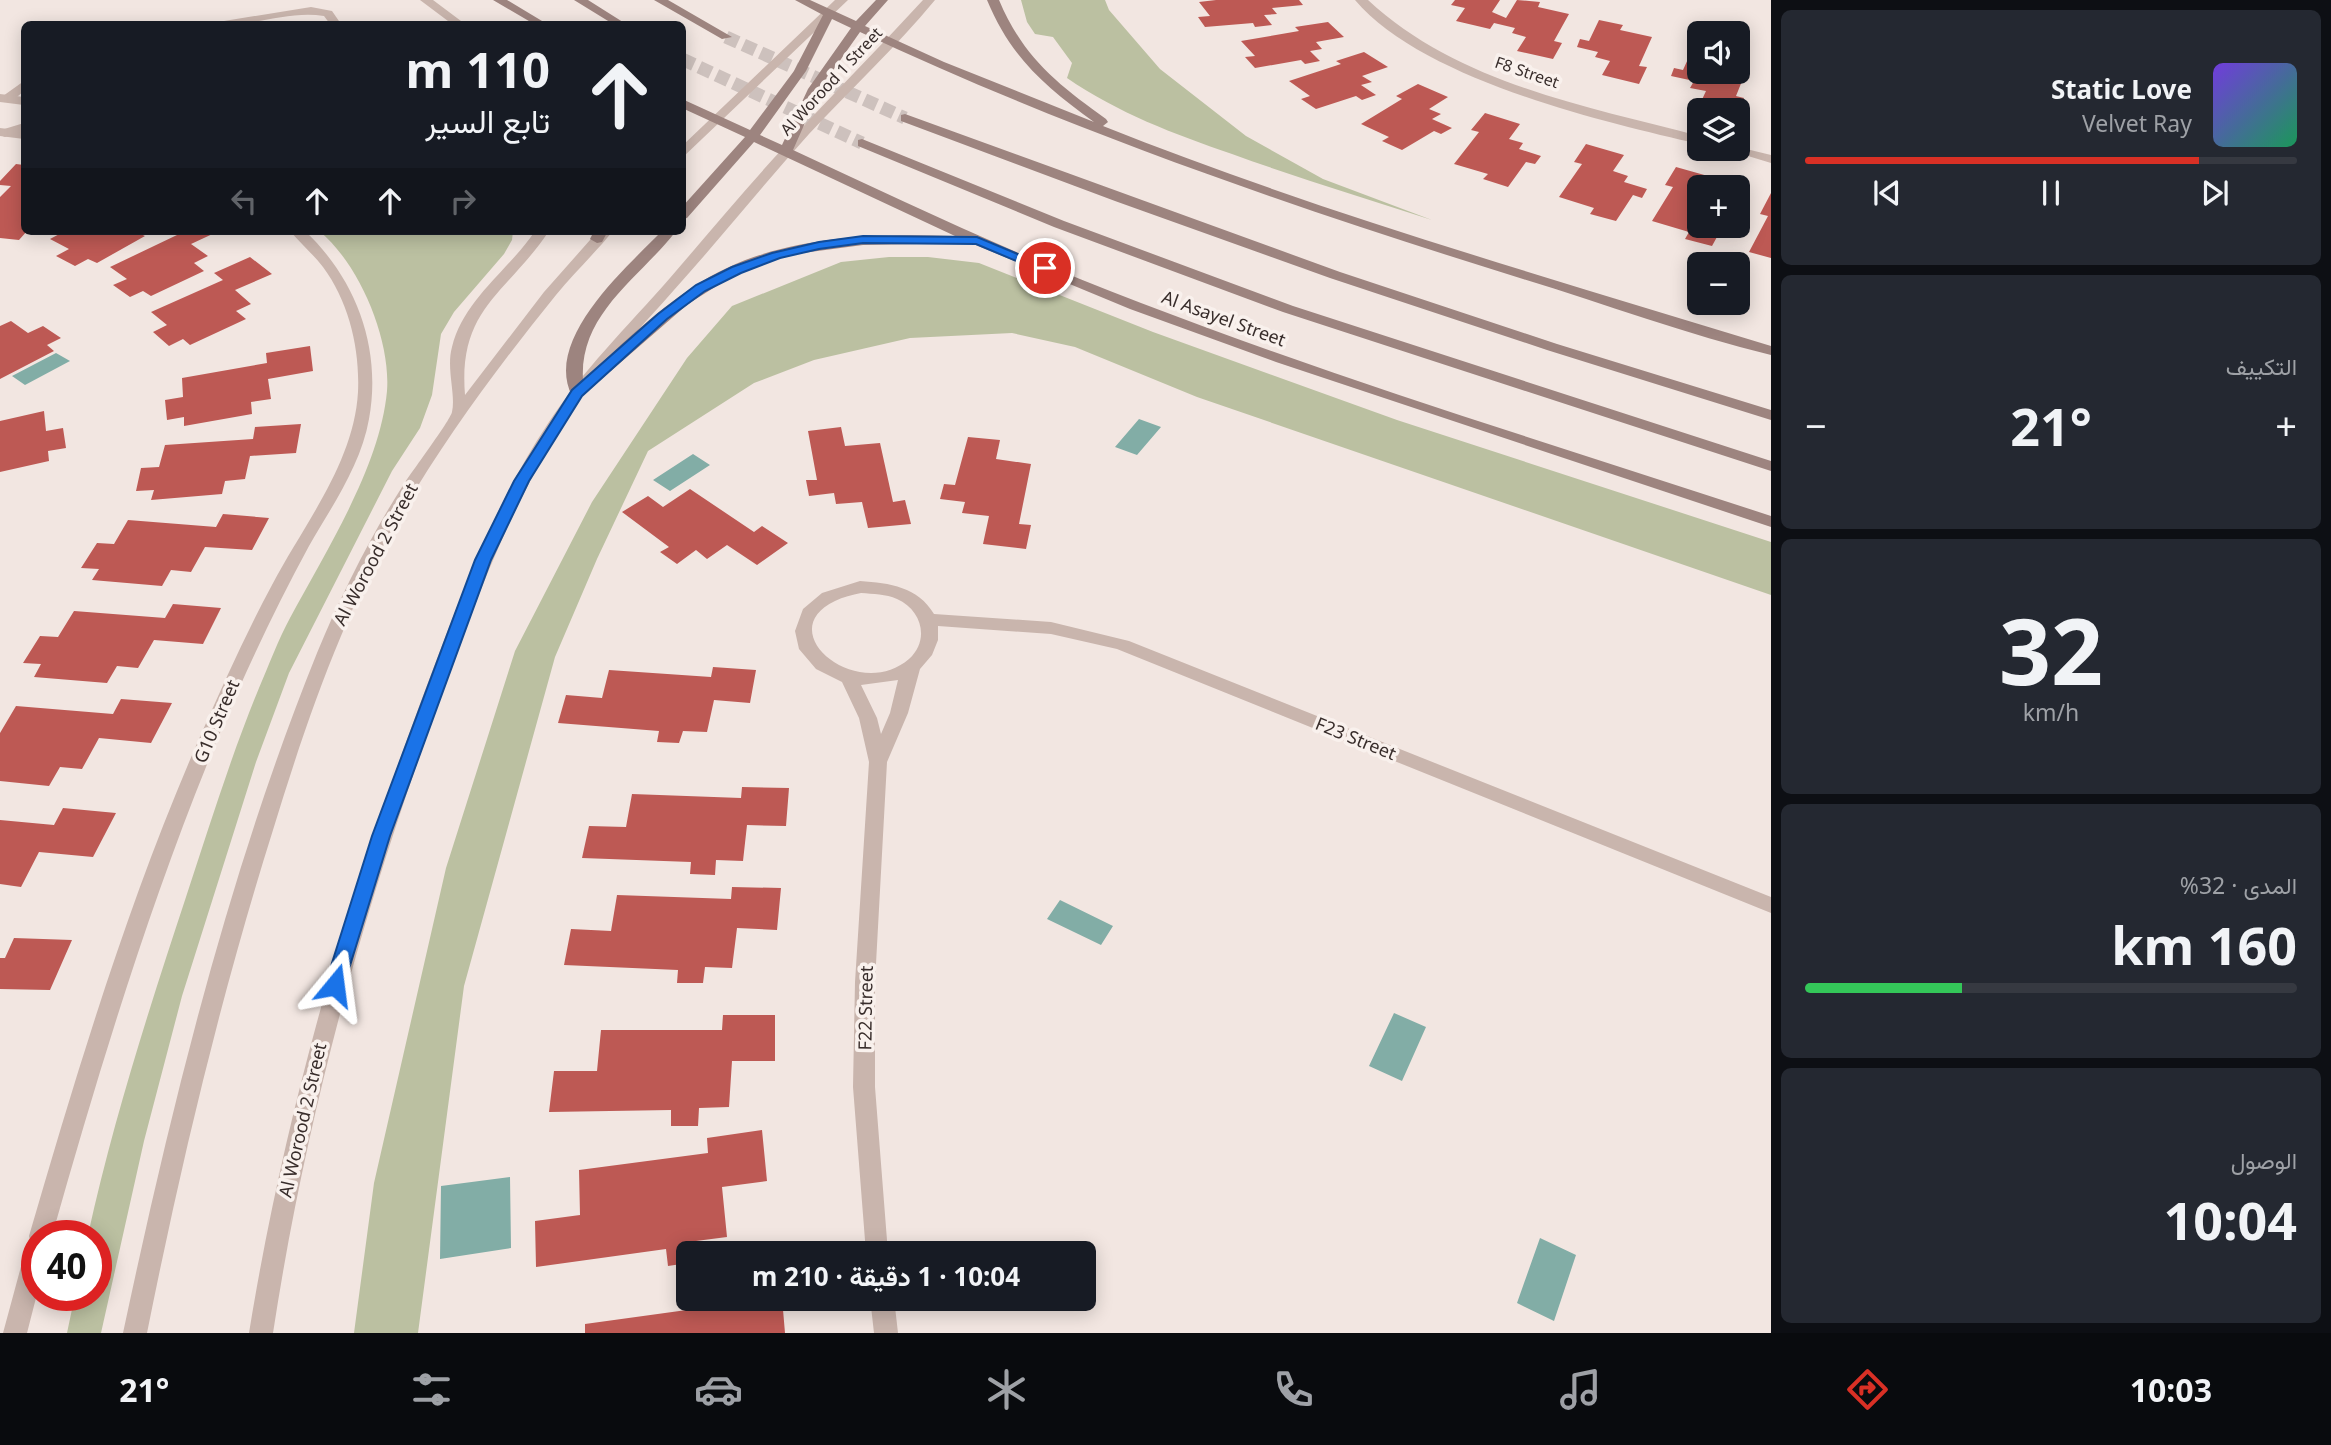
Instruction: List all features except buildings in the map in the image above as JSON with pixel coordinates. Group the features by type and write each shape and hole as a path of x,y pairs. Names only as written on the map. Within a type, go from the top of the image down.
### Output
{"main road":[{"path":"580,0 615,21"},
{"path":"660,0 726,37"},
{"path":"801,0 889,42 1125,139 1424,244 1771,351"},
{"path":"785,153 813,87 832,56 882,0"},
{"path":"993,0 1004,30 1021,55 1046,80 1125,139"},
{"path":"503,3 524,21"},
{"path":"503,3 536,21"},
{"path":"686,211 753,138 799,76 830,14"},
{"name":"Al Asayel Street","path":"686,105 977,241 1135,306 1281,359 1771,522"},
{"path":"905,118 1210,233 1397,298 1771,415"},
{"name":"Al Asayel Street","path":"862,144 1059,225 1288,309 1771,466"},
{"path":"577,393 577,350 583,332 594,314 664,235"},
{"path":"577,393 662,317 701,288 737,270 808,248 863,240 977,241"}],"street":[{"path":"425,0 454,21"},
{"path":"686,150 842,0"},
{"name":"Al Worood 1 Street","path":"785,153 929,0"},
{"name":"F8 Street","path":"1361,0 1399,33 1444,59 1499,83 1561,103 1687,137"},
{"path":"243,21 311,10 328,13 333,21"},
{"path":"4,99 21,87"},
{"path":"3,132 21,128"},
{"path":"3,132 21,135"},
{"name":"Al Worood 2 Street","path":"261,1333 270,1267 303,1102 341,961 381,836 483,560 542,444 577,393 785,153"},
{"path":"1750,154 1771,159"},
{"name":"G10 Street","path":"45,1220 83,1085 186,793 237,672 289,566 342,472 362,419 367,370 357,323 340,279 302,235"},
{"path":"459,412 457,364 464,332 472,316 518,265 539,235"},
{"name":"Al Worood 2 Street","path":"135,1333 159,1213 210,1006 269,810 324,655 365,565 411,485 459,412 529,320 600,235"},
{"path":"912,666 881,678 849,678 822,666 804,644 802,631 806,618 814,607 827,597 842,590 860,587 895,592 911,598 930,620"},
{"name":"F22 Street","path":"878,762 900,713 912,666 930,645 930,620"},
{"name":"F23 Street","path":"930,620 1037,624 1123,645 1771,905"},
{"name":"F22 Street","path":"849,678 867,718 878,762 864,982 864,1074 876,1241"},
{"path":"15,1333 21,1310"},
{"path":"883,1311 886,1333"}],"green space":[{"path":"1021,0 1105,0 1109,10 1160,69 1246,136 1323,179 1432,220 1210,146 1147,122 1106,102 1067,78 1072,63 1053,37 1035,34 1027,22"},
{"path":"323,235 513,235 504,254 454,312 441,334 432,395 420,428 392,471 289,673 256,762 182,996 144,1141 112,1284 112,1220 91,1220 120,1107 145,1023 203,844 249,714 290,618 335,537 363,479 382,420 387,391 384,349 369,304 347,262"},
{"path":"889,257 928,257 979,263 1153,332 1397,420 1771,542 1771,595 1197,397 1075,347 1012,333 910,338 814,360 754,383 648,451 555,657 464,986 418,1333 354,1333 374,1183 446,868 515,651 592,502 687,358 732,306 841,262"},
{"path":"72,1311 106,1311 101,1333 67,1333"}],"water":[{"path":"56,353 70,361 25,385 12,376"},
{"path":"1139,419 1161,427 1137,455 1115,447"},
{"path":"693,454 710,465 670,491 653,480"},
{"path":"1060,900 1113,926 1101,945 1047,919"},
{"path":"1394,1013 1426,1027 1402,1081 1369,1066"},
{"path":"510,1177 511,1248 440,1259 441,1186"},
{"path":"1540,1238 1576,1255 1554,1321 1517,1303"}],"tunnel":[{"path":"726,37 905,118"},
{"path":"686,61 862,143"}],"route":[{"path":"335,985 381,836 483,560 511,500 542,444 577,393 662,317 701,288 737,270 776,256 863,240 913,238 977,241 1045,268"}]}
